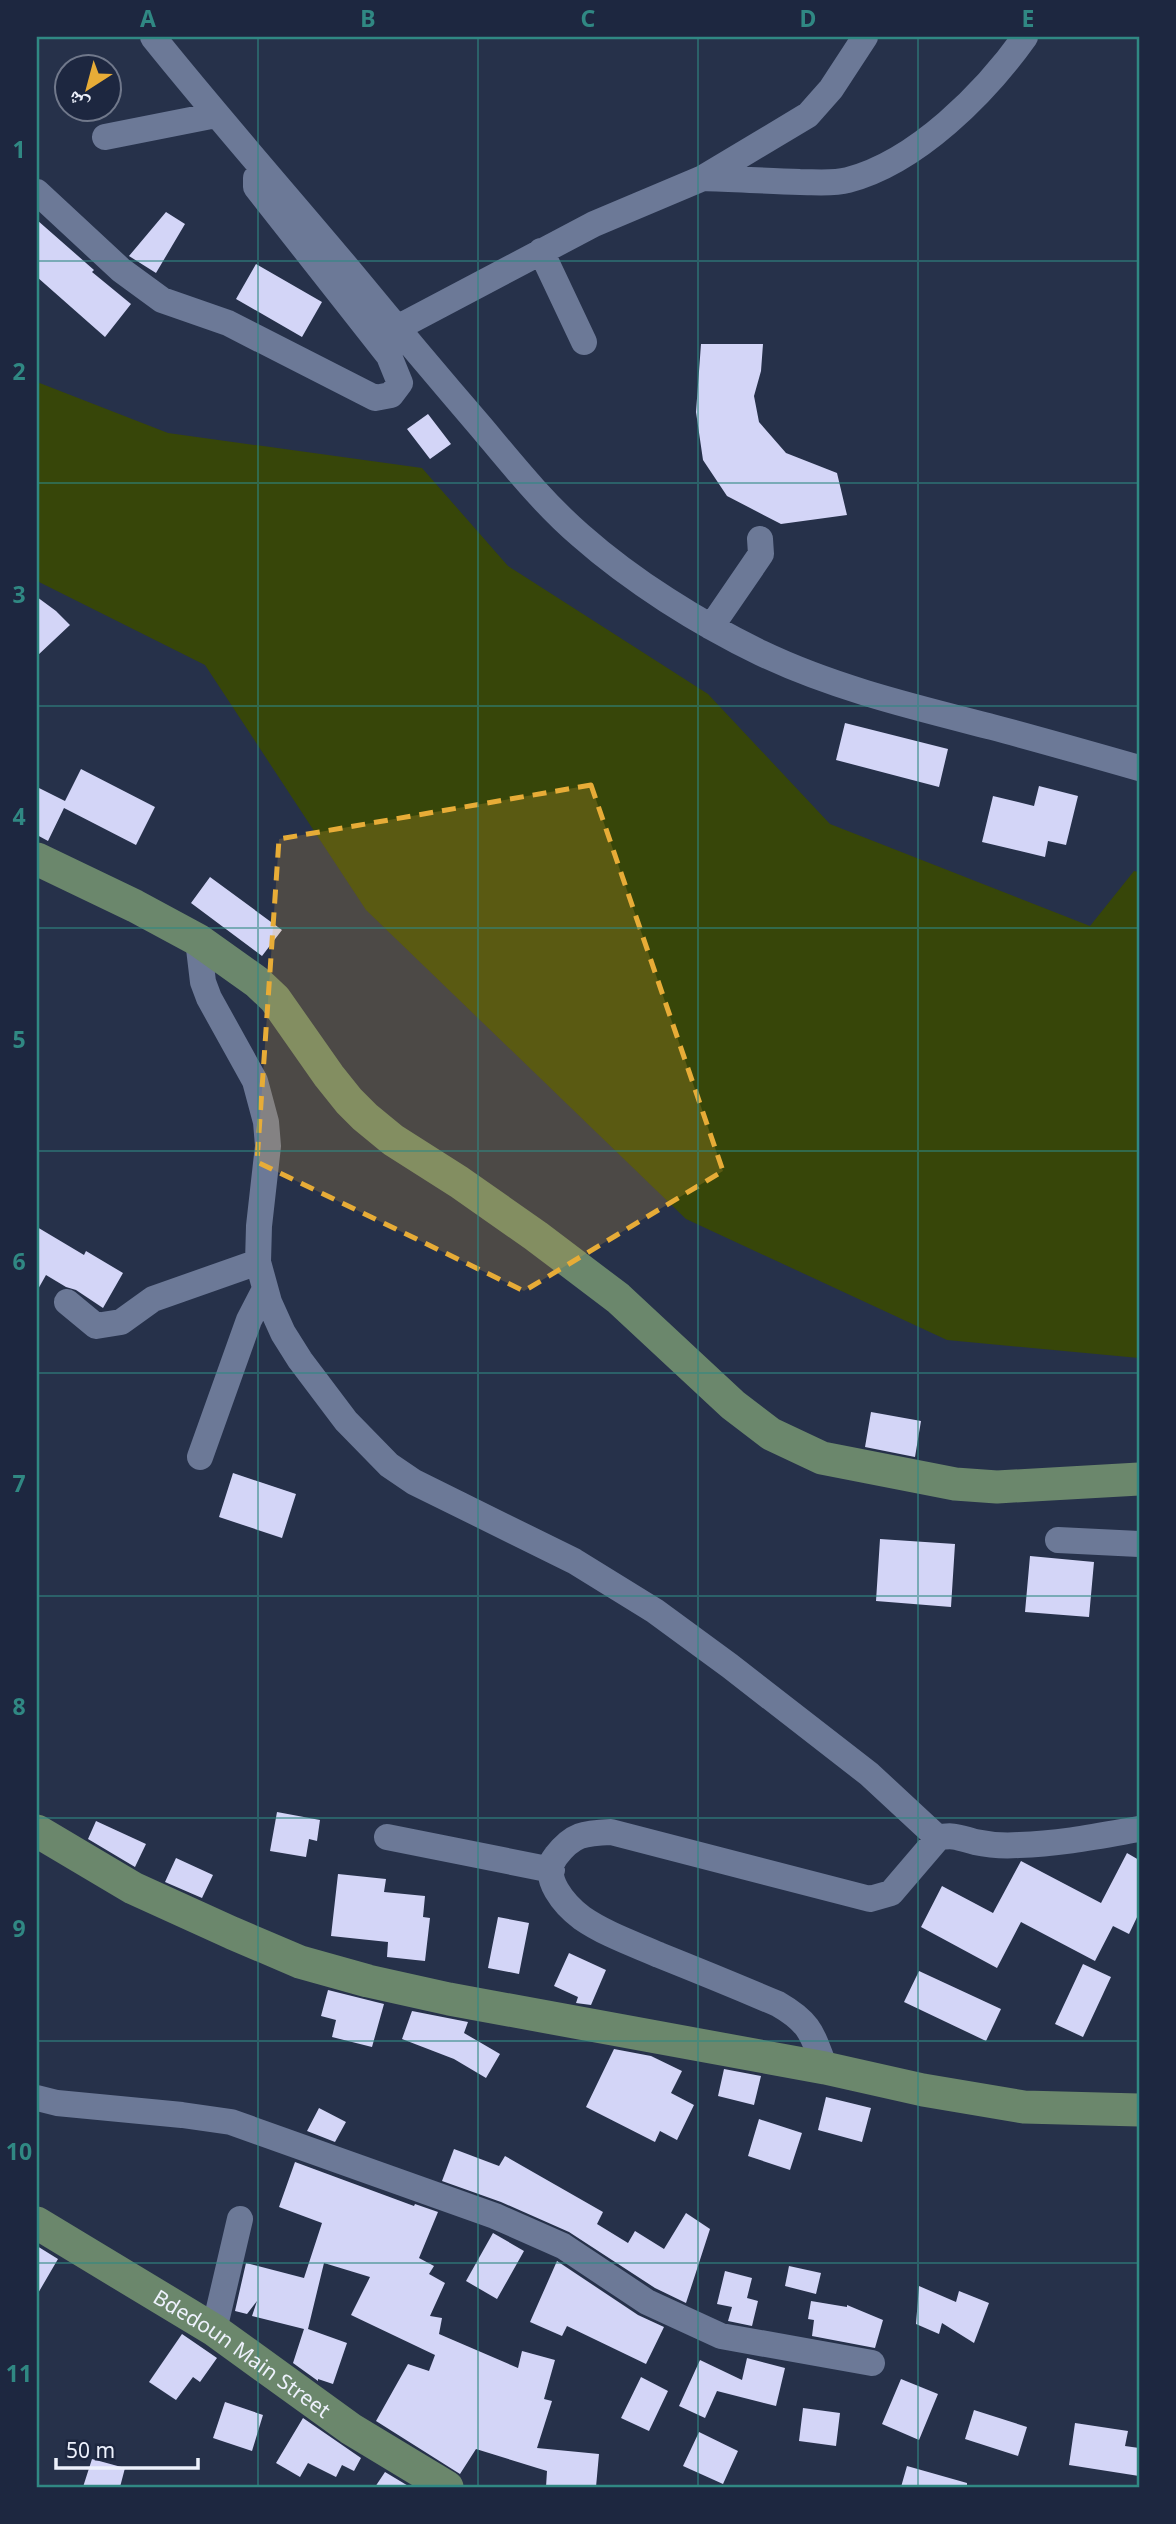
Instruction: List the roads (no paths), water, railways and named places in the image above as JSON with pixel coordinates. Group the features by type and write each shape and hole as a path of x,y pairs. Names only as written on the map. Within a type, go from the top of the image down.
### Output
{"main road":[{"path":"37,859 198,940 257,982 275,999 329,1076 365,1117 393,1140 536,1236 618,1298 733,1405 771,1434 822,1458 955,1484 997,1487 1139,1479"},
{"path":"37,1831 68,1852 133,1888 300,1962 368,1981 449,1999 1024,2107 1139,2110"},
{"name":"Bdedoun Main Street","path":"37,2223 214,2330 351,2429 447,2487"}],"street":[{"path":"153,37 514,467 582,537 617,563 711,627 764,654 851,689 1139,768"},
{"path":"397,328 594,224 703,178 807,115 831,89 864,37"},
{"path":"703,178 820,182 847,180 877,169 904,156 961,111 1025,37"},
{"path":"105,137 216,115"},
{"path":"37,192 121,270 162,300 228,323 296,355 375,398 391,395 400,383 389,356 256,187 255,159"},
{"path":"541,251 584,342"},
{"path":"711,627 761,554 760,539"},
{"path":"198,940 206,990 255,1081 266,1122 268,1146 258,1262 265,1289 283,1333 346,1422 389,1465 414,1482 574,1561 654,1611 869,1774 938,1838"},
{"path":"67,1302 96,1326 121,1322 153,1299 258,1262"},
{"path":"200,1457 249,1320 265,1289"},
{"path":"1058,1540 1139,1544"},
{"path":"825,2068 807,2026 798,2016 778,2004 622,1939 583,1919 561,1900 551,1877 553,1860 569,1841 586,1833 611,1832 870,1899 891,1893 938,1838 957,1835 974,1842 1018,1845 1053,1843 1139,1829"},
{"path":"387,1837 552,1870"},
{"path":"37,2098 57,2103 231,2122 495,2216 563,2246 648,2302 721,2336 872,2363"},
{"path":"214,2330 240,2219"}]}
